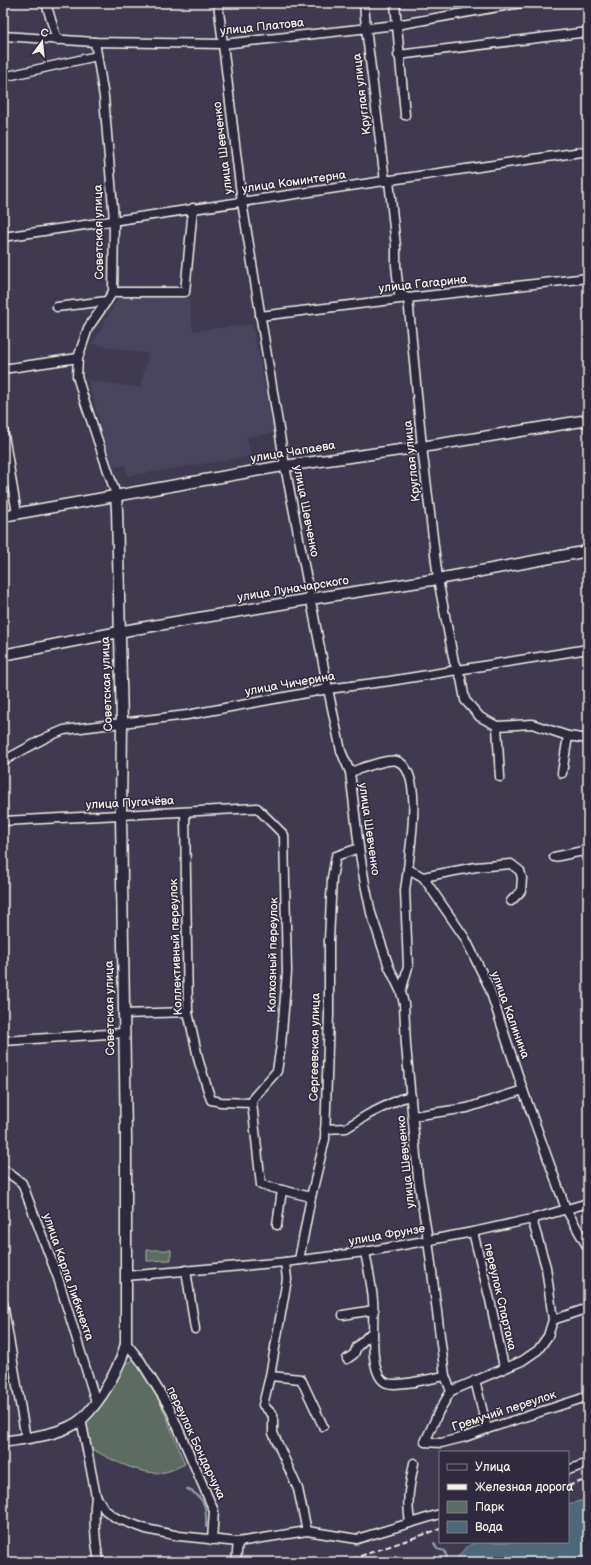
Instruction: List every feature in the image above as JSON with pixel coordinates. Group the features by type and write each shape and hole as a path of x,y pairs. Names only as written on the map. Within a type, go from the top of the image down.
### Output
{"main road":[{"name":"улица Чапаева","path":"3,516 285,466 422,447 588,420"},
{"name":"Советская улица","path":"81,1419 96,1402 121,1361 126,1343 126,1137 123,1033 121,816 122,723 116,495"},
{"name":"улица Луначарского","path":"3,655 119,632 310,599 438,579 588,551"},
{"path":"3,1442 26,1439 65,1428 81,1419"}],"street":[{"path":"46,3 56,40"},
{"name":"улица Шевченко","path":"218,3 242,202 285,466 341,751 350,772 359,848 371,913 389,967 401,992 404,1004 410,1096 418,1178 428,1240 445,1376 451,1391"},
{"name":"Круглая улица","path":"364,3 366,28 396,247 398,294 408,298 422,447 438,579 454,662 461,678 465,700 480,717 497,726"},
{"path":"395,3 398,55 405,115"},
{"name":"улица Платова","path":"3,36 95,42 223,44 396,25 521,3"},
{"path":"398,55 588,32"},
{"name":"Советская улица","path":"95,42 108,138 114,220 113,292 88,328 78,358 78,376 83,396 116,495"},
{"path":"3,76 97,56"},
{"name":"улица Коминтерна","path":"3,237 588,151"},
{"path":"113,292 185,292 193,208"},
{"name":"улица Гагарина","path":"260,316 588,278"},
{"path":"57,307 107,301"},
{"path":"3,369 78,358"},
{"path":"3,429 17,514"},
{"name":"улица Чичерина","path":"3,761 47,737 64,730 187,715 328,689 588,649"},
{"path":"500,777 497,726 532,724 568,736 588,739"},
{"path":"562,773 568,736"},
{"path":"350,772 390,761 398,761 410,772 414,798 408,869"},
{"name":"улица Пугачёва","path":"3,821 185,813 258,808"},
{"name":"Колхозный переулок","path":"252,1103 254,1097 277,1071 285,1011 287,972 284,835 258,808"},
{"name":"Коллективный переулок","path":"185,813 188,1012 199,1062 211,1100 252,1103"},
{"name":"Сергеевская улица","path":"299,1260 311,1197 325,1139 329,1014 329,940 332,878 336,856 359,848"},
{"path":"554,857 586,850 588,862"},
{"path":"423,877 476,867 511,864 520,871 522,878 521,891 511,901"},
{"name":"улица Шевченко","path":"401,992 408,967 404,890 408,869"},
{"name":"улица Калинина","path":"408,869 423,877 465,938 489,987 523,1090 566,1210 588,1248"},
{"path":"123,1014 188,1012"},
{"path":"3,1041 123,1033"},
{"path":"413,1116 467,1108 523,1090"},
{"path":"325,1129 346,1128 369,1114 400,1099 410,1096"},
{"path":"252,1103 262,1185 311,1197"},
{"name":"улица Карла Либкнехта","path":"3,1169 22,1183 60,1284 96,1402"},
{"path":"277,1226 282,1190"},
{"name":"улица Фрунзе","path":"126,1276 286,1262 365,1252 473,1232 532,1219 588,1203"},
{"path":"451,1391 504,1367 522,1361 538,1350 548,1336 553,1320 546,1267 532,1219"},
{"name":"переулок Спартака","path":"473,1232 492,1307 504,1367"},
{"path":"365,1252 374,1310 373,1331 375,1367 380,1377 386,1383 395,1384 445,1376"},
{"path":"286,1262 287,1279 270,1376 263,1405 273,1415 273,1433 298,1489 307,1531"},
{"path":"186,1270 195,1329"},
{"path":"3,1303 26,1439"},
{"path":"553,1320 588,1308"},
{"path":"343,1315 374,1310"},
{"path":"347,1359 354,1354 357,1347 373,1331"},
{"name":"переулок Бондарчука","path":"126,1343 140,1360 169,1407 214,1511 212,1540"},
{"path":"270,1376 301,1380 323,1426"},
{"path":"475,1380 487,1429"},
{"name":"Гремучий переулок","path":"451,1391 439,1411 425,1442 441,1443 465,1437 557,1407 588,1395"},
{"path":"81,1419 96,1496 94,1510 99,1562"},
{"path":"410,1522 407,1507 408,1490 414,1463"},
{"path":"569,1470 588,1463"},
{"path":"96,1496 105,1510 116,1518 146,1529 179,1536 238,1542 307,1531 357,1539 439,1514"},
{"path":"236,1562 238,1542"}],"shaded area":[{"path":"119,297 189,299 193,331 252,324 274,433 247,437 251,456 127,476 125,465 112,468 88,380 140,388 148,354 92,344"}],"green space":[{"path":"147,1250 171,1250 171,1260 147,1261"},
{"path":"135,1359 155,1389 185,1464 172,1470 156,1473 146,1472 126,1466 89,1447 86,1432 86,1421 124,1365"}],"water":[{"path":"588,1499 588,1562 454,1562 466,1547 474,1543 569,1543 569,1504"}],"waterway":[{"path":"187,1489 198,1496 204,1504 206,1527"},
{"path":"434,1543 437,1549 445,1551 447,1558 446,1562"}],"railway":[{"path":"569,1486 588,1479"},
{"path":"343,1562 439,1529"}]}
